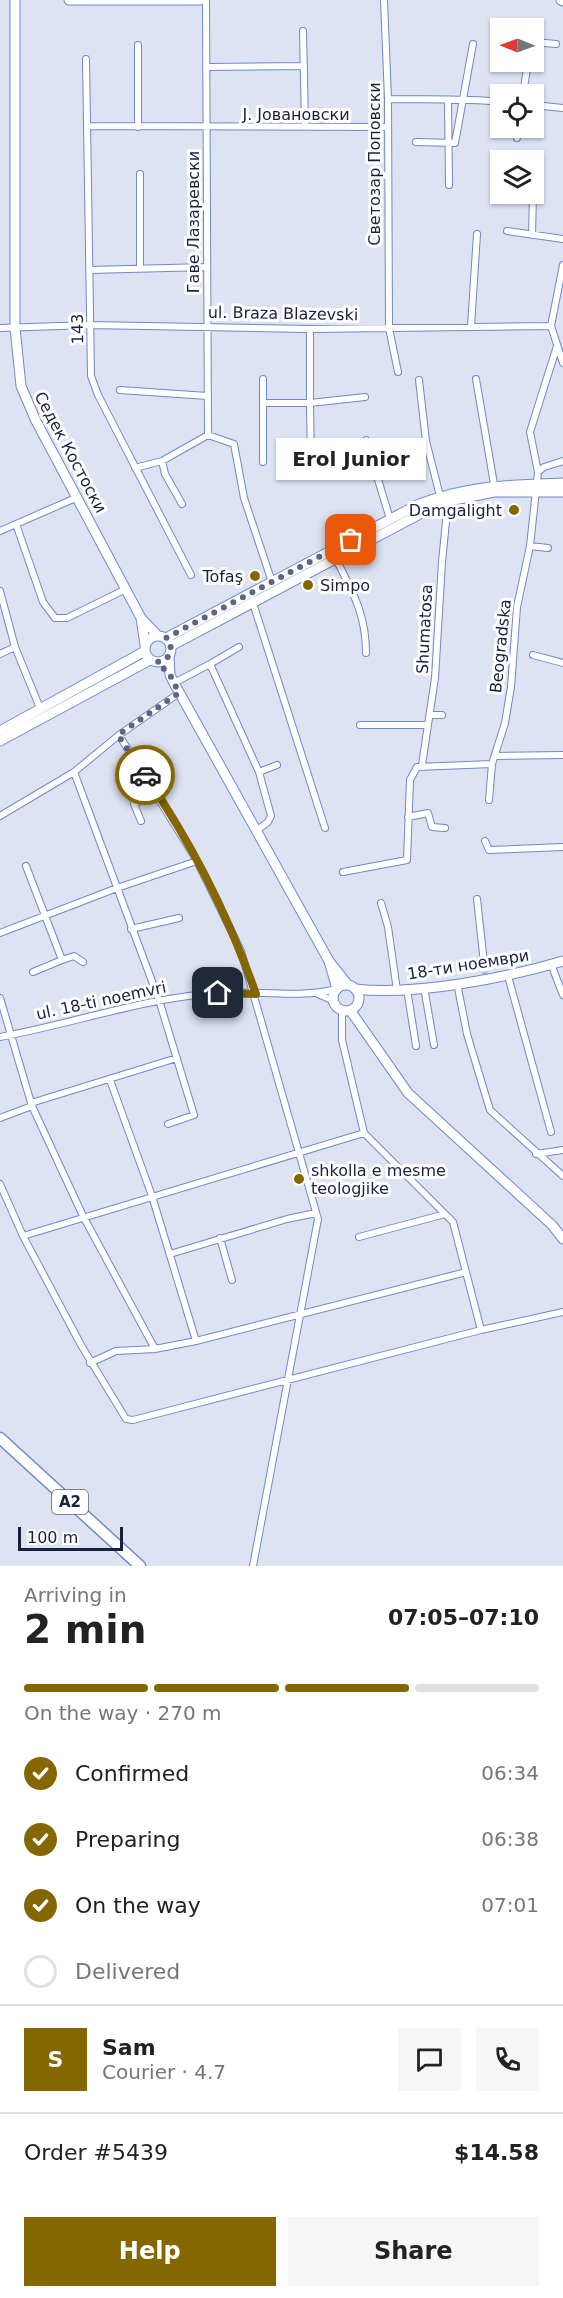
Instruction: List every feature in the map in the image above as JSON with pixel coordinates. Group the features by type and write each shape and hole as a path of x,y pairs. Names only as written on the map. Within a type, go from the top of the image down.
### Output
{"main road":[{"name":"A2","path":"0,1438 140,1566"}],"street":[{"name":"Седек Костоски","path":"15,0 15,328 18,366 27,403 141,618"},
{"path":"69,0 200,0"},
{"name":"Гаве Лазаревски","path":"206,0 208,435"},
{"name":"Светозар Поповски","path":"384,0 388,99 386,127 389,328 398,372"},
{"path":"303,31 305,126"},
{"path":"544,43 556,44"},
{"path":"416,142 455,143 465,99 473,44"},
{"path":"138,45 138,127"},
{"name":"143","path":"86,59 91,376 98,395 190,575"},
{"path":"206,67 304,66"},
{"path":"388,99 490,101"},
{"path":"448,101 449,185"},
{"path":"544,106 563,108"},
{"name":"Ј. Јовановски","path":"87,126 386,127"},
{"path":"140,174 140,268"},
{"path":"532,204 532,235"},
{"path":"507,231 563,239"},
{"path":"471,326 477,234"},
{"path":"563,265 551,326 563,363"},
{"path":"89,270 207,267"},
{"name":"ul. Braza Blazevski","path":"0,328 90,325 310,329 551,326"},
{"path":"310,329 311,464"},
{"path":"535,488 538,472 530,432 557,346"},
{"path":"263,379 263,462"},
{"name":"Shumatosa","path":"419,380 426,441 445,497 430,715 423,765"},
{"path":"476,380 494,484"},
{"path":"120,390 207,396"},
{"path":"263,403 310,403 365,397"},
{"path":"135,468 162,461 208,435 234,444 244,498 273,582"},
{"path":"366,440 390,519"},
{"path":"162,461 165,474 182,504"},
{"path":"538,472 544,467 563,461"},
{"path":"149,655 150,638 165,640 253,603 420,514 445,497 563,483"},
{"path":"165,640 390,519 445,497 494,484 563,492"},
{"name":"Beogradska","path":"489,800 492,764 496,756 511,687 517,607 530,546 535,488"},
{"path":"0,531 78,497"},
{"path":"16,524 43,602 55,618 67,618 126,589"},
{"path":"530,546 548,548"},
{"path":"336,559 355,596 366,626 366,653"},
{"path":"0,591 15,647 40,708"},
{"path":"253,603 325,828"},
{"path":"141,618 165,640 172,679"},
{"path":"141,618 149,655 172,679 329,961 351,987 352,1006 342,1040 364,1133 453,1222 481,1330"},
{"path":"0,654 15,647"},
{"path":"172,679 210,664 239,647"},
{"path":"0,741 149,655"},
{"path":"0,731 40,708 149,655 169,657"},
{"path":"533,655 563,663"},
{"path":"210,664 259,772 271,816 268,822 257,830"},
{"path":"0,816 74,772 118,735 179,693"},
{"path":"430,715 442,715"},
{"path":"360,725 428,725"},
{"path":"118,735 157,793 197,861 241,951 256,994 316,1213 316,1235 286,1380 253,1566"},
{"path":"496,756 563,755"},
{"path":"344,872 407,860 410,780 417,767 492,764"},
{"path":"259,772 277,765"},
{"path":"74,772 159,1000 194,1115 168,1124"},
{"path":"141,821 134,804 157,793"},
{"path":"408,817 428,813 432,827 445,828"},
{"path":"485,841 489,850 563,847"},
{"path":"0,933 117,888 197,861"},
{"path":"26,866 62,960"},
{"path":"477,899 484,963"},
{"path":"381,903 416,1046"},
{"path":"131,929 178,918"},
{"path":"33,972 74,956 82,962"},
{"path":"329,961 337,989 334,1001 352,1006 376,992"},
{"name":"18-ти ноември","path":"376,992 508,976 563,961"},
{"path":"551,964 563,995"},
{"path":"508,976 551,1132"},
{"path":"457,983 467,1034 490,1110 563,1176"},
{"path":"337,989 351,987 376,992"},
{"path":"424,987 434,1045"},
{"name":"ul. 18-ti noemvri","path":"0,1037 159,1000 218,993 317,994 337,989"},
{"name":"ul. 18-ti noemvri","path":"317,994 334,1001"},
{"path":"0,998 31,1105 83,1216 155,1349"},
{"path":"352,1006 375,1048 408,1093 552,1225 563,1239"},
{"path":"0,1118 31,1105 177,1058"},
{"path":"110,1080 152,1196 196,1341"},
{"path":"23,1236 364,1133"},
{"path":"536,1154 563,1150"},
{"path":"0,1184 23,1236 90,1363 120,1413 126,1419 133,1420 481,1330 563,1312"},
{"path":"170,1254 220,1238 316,1213"},
{"path":"359,1237 445,1214"},
{"path":"220,1238 232,1280"},
{"path":"90,1363 116,1351 155,1349 196,1341 466,1272"}],"tunnel":[{"path":"484,963 485,974"}],"way so far":[{"path":"145,775 118,735 179,693 170,675 157,662 162,662 171,654 171,646 166,638 351,540"}],"place":[{"name":"Damgalight","path":"514,510"},
{"name":"Erol Junior","path":"351,540"},
{"name":"Tofaş","path":"255,576"},
{"name":"Simpo","path":"308,585"},
{"name":"shkolla e mesme teologjike","path":"299,1179"}],"route":[{"path":"145,775 197,861 241,951 256,994 218,993"}]}
